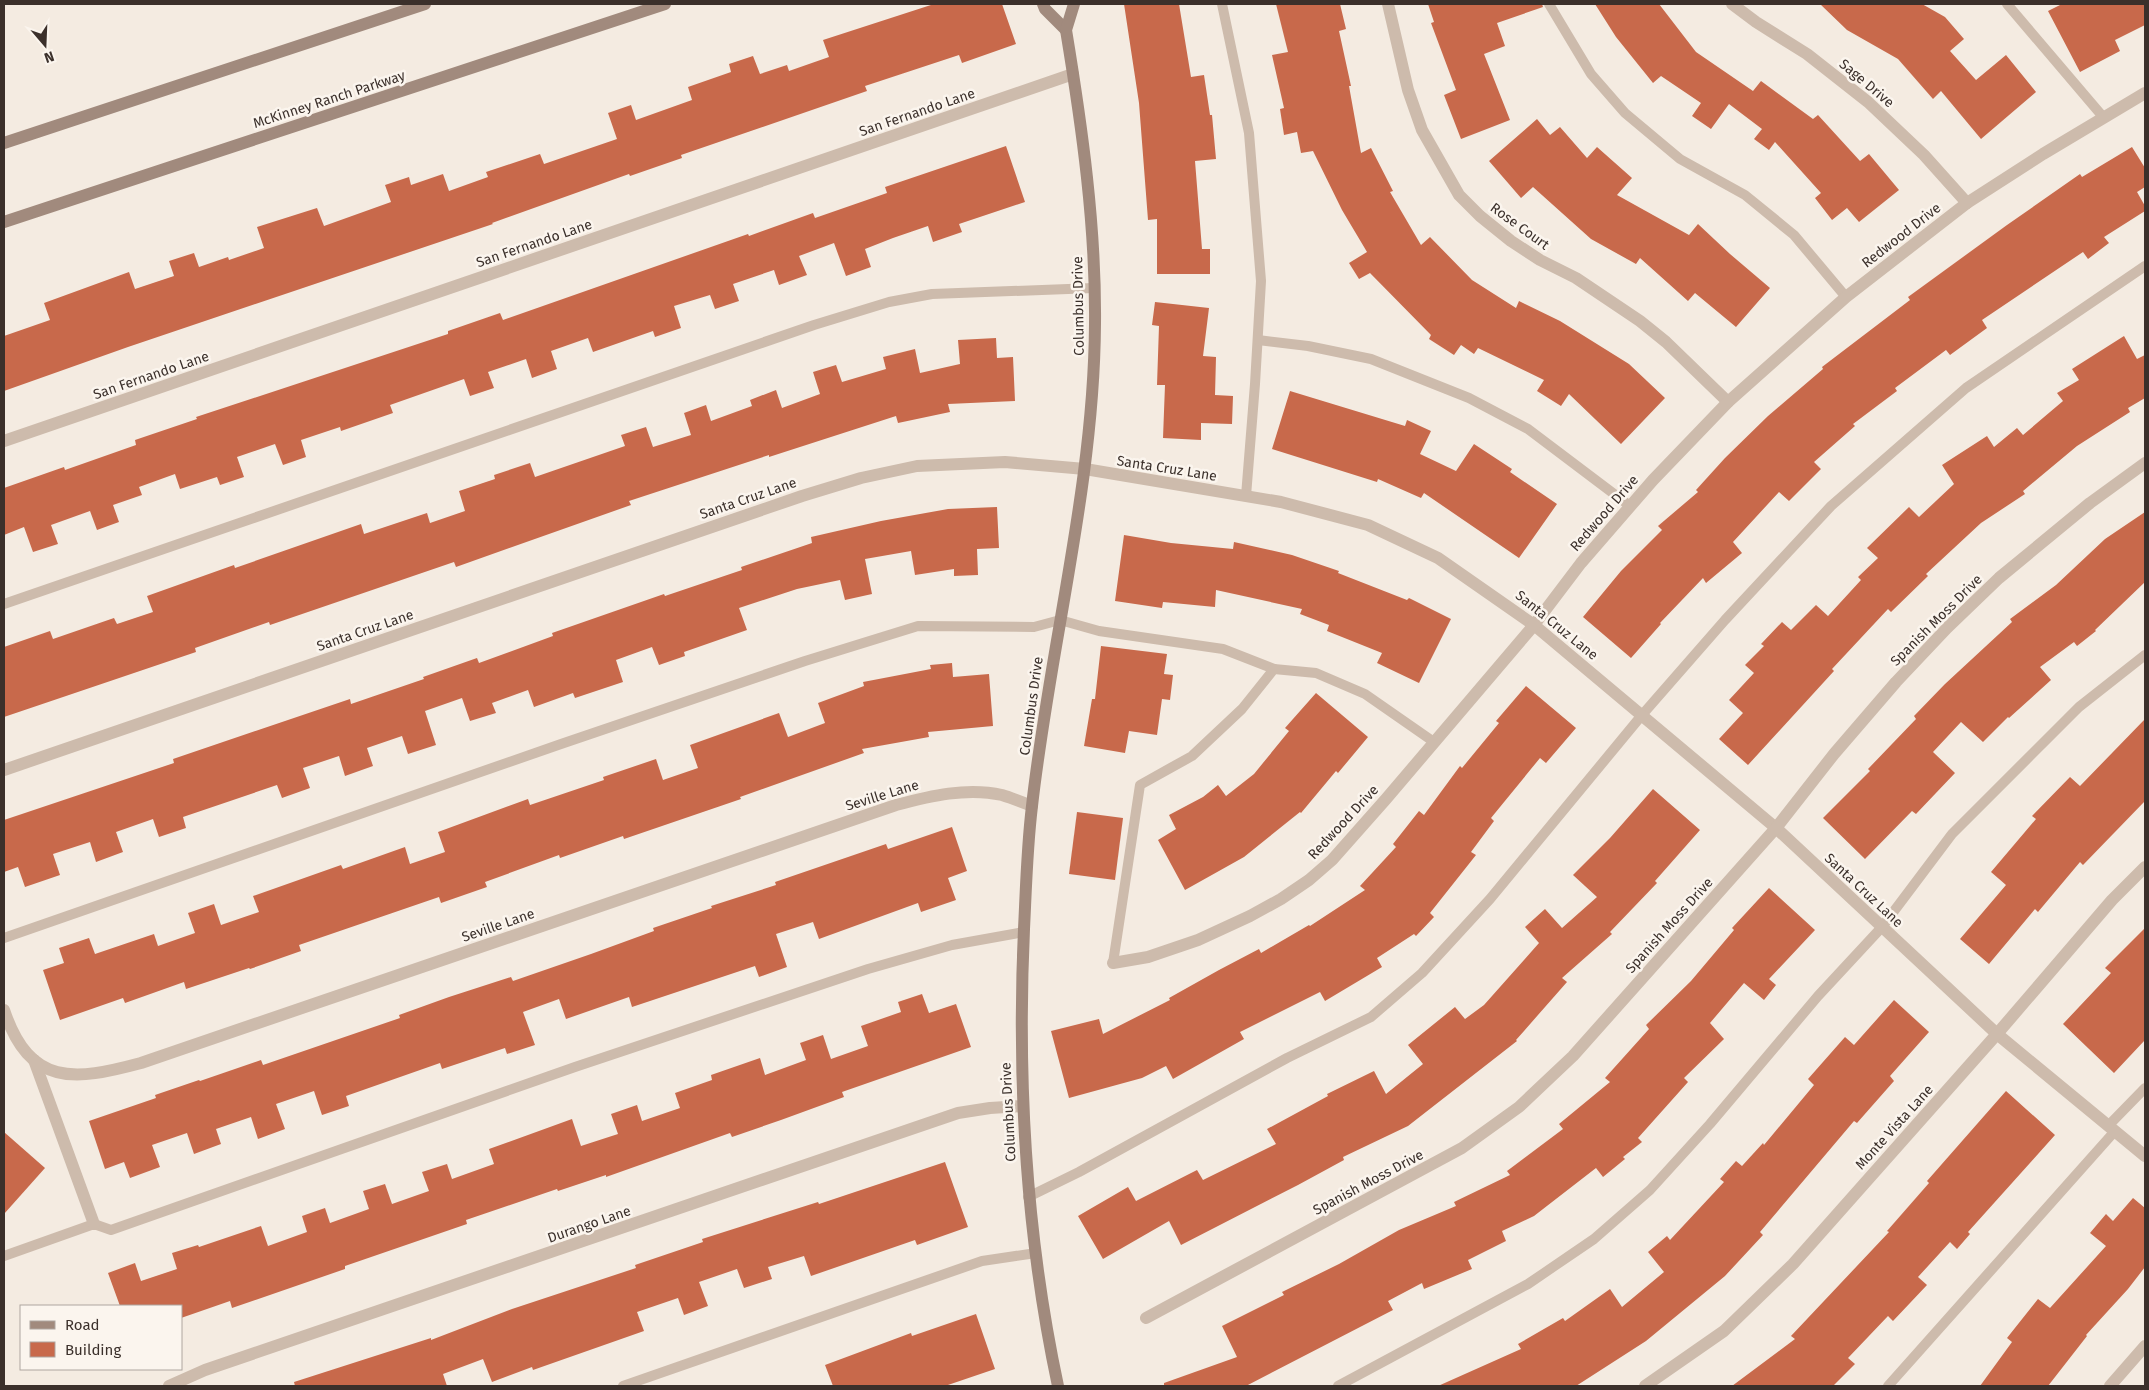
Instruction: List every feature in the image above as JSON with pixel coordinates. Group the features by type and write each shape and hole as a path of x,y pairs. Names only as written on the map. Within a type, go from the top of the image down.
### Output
{"street":[{"path":"4,143 425,4"},
{"name":"McKinney Ranch Parkway","path":"4,222 665,4"},
{"path":"1043,4 1045,9 1066,30"},
{"name":"Columbus Drive","path":"1058,1386 1028,1197 1020,1054 1024,932 1032,806 1085,469 1094,361 1094,288 1090,216 1066,30 1074,4"},
{"name":"Rose Court","path":"1388,4 1406,81 1422,130 1459,195 1480,216 1510,241 1540,260 1576,278 1640,321 1666,342 1728,402"},
{"name":"Sage Drive","path":"1732,4 1807,54 1868,102 1924,155 1967,203"},
{"name":"San Fernando Lane","path":"4,441 1073,74"},
{"name":"Redwood Drive","path":"1113,963 1148,957 1198,940 1250,916 1281,899 1332,860 1534,625 1581,563 1630,506 1728,402 1846,297 1967,203 2043,154 2145,93"},
{"name":"Santa Cruz Lane","path":"4,770 793,499 861,478 917,466 976,462 1085,469 1281,502 1368,525 1438,558 1534,625 1776,828 1997,1034 2145,1156"},
{"name":"Spanish Moss Drive","path":"1146,1318 1462,1148 1519,1107 1573,1056 1776,828 1834,754 1890,689 1947,628 1999,578 2090,503 2145,463"},
{"name":"Seville Lane","path":"4,1010 12,1032 21,1045 34,1060 45,1068 68,1076 107,1072 140,1063 896,805 933,796 967,792 1001,795 1032,806"},
{"name":"Monte Vista Lane","path":"1645,1386 1724,1330 1793,1264 1997,1034 2112,900 2145,867"},
{"path":"34,1060 94,1224"},
{"name":"Durango Lane","path":"169,1386 205,1370 958,1113 990,1108 1023,1106"},
{"path":"2110,1386 2145,1346"}],"lane":[{"path":"1222,4 1249,133 1261,281 1246,496"},
{"path":"1549,4 1591,74 1625,113 1680,159 1745,195 1794,235 1846,297"},
{"path":"2007,4 2104,118"},
{"path":"1028,1197 1079,1172 1287,1058 1370,1017 1422,973 1490,899 1642,715 1724,620 1831,506 1966,388 2145,266"},
{"path":"4,604 786,334 866,309 932,294 1094,288"},
{"path":"1258,340 1308,346 1372,359 1470,398 1528,429 1630,506"},
{"path":"4,938 561,744 805,661 918,626 1034,627 1060,620 1099,630 1222,649 1274,669 1316,673 1364,694 1434,742"},
{"path":"1338,1386 1528,1284 1594,1240 1650,1190 1710,1124 1818,996 1882,928 1952,834 2079,707 2145,655"},
{"path":"1113,963 1140,785 1192,756 1242,709 1274,669"},
{"path":"4,1256 94,1224 111,1230 575,1068 868,969 952,945 1024,932"},
{"path":"1888,1386 2145,1088"},
{"path":"623,1386 982,1262 1036,1253"}],"building":[{"path":"934,4 1002,4 1016,44 962,63 959,55 865,86 867,91 681,155 682,158 630,176 629,174 493,224 128,347 4,391 4,336 50,320 44,303 129,272 135,289 174,276 169,261 194,253 199,267 228,257 229,260 264,248 257,227 317,208 324,226 391,202 385,185 409,177 411,185 443,174 449,191 488,177 486,172 540,154 544,164 617,139 608,113 631,105 636,120 692,100 688,87 731,72 729,64 753,56 760,74 787,65 789,71 829,57 823,40"},
{"path":"1124,4 1179,4 1191,77 1204,75 1210,115 1212,115 1216,159 1195,161 1202,249 1210,249 1210,274 1157,274 1157,219 1148,220 1139,103"},
{"path":"1276,4 1340,4 1346,29 1339,31 1351,86 1349,86 1361,153 1371,148 1393,191 1390,192 1421,245 1430,237 1472,280 1516,308 1519,301 1560,321 1629,364 1665,398 1621,444 1569,394 1561,406 1537,391 1544,380 1478,348 1474,354 1461,345 1454,355 1429,339 1431,335 1370,273 1359,279 1349,263 1367,252 1342,210 1313,151 1301,153 1297,132 1284,135 1280,109 1284,108 1272,55 1288,52"},
{"path":"1428,4 1542,4 1543,7 1497,23 1505,46 1484,54 1510,120 1461,139 1444,95 1456,90 1431,23 1434,22"},
{"path":"1595,4 1659,4 1696,52 1753,91 1761,81 1813,119 1818,115 1860,161 1869,154 1899,190 1859,222 1847,208 1832,220 1815,198 1821,193 1775,142 1769,150 1754,139 1762,129 1729,104 1711,129 1692,116 1701,103 1661,76 1653,83 1616,37"},
{"path":"1820,4 1922,4 1945,17 1964,39 1950,51 1976,80 2006,55 2036,92 1981,139 1941,91 1933,99 1898,59 1847,30"},
{"path":"2062,4 2145,4 2145,25 2115,40 2120,51 2080,72 2048,11"},
{"path":"1537,119 1550,135 1560,127 1587,158 1597,147 1632,178 1617,195 1689,235 1698,224 1770,288 1736,327 1695,293 1688,301 1640,258 1636,264 1591,239 1533,187 1521,198 1489,161"},
{"path":"1006,146 1025,202 959,224 962,232 933,242 928,226 893,238 865,249 871,267 846,276 834,243 799,256 807,275 779,285 774,270 733,284 739,301 715,309 710,295 674,306 681,328 655,337 653,331 593,352 588,338 551,351 557,369 532,378 526,359 488,372 494,388 470,396 464,379 390,405 393,413 341,431 340,427 301,440 306,457 283,465 275,444 237,457 244,477 220,485 217,477 180,489 175,474 139,487 142,495 113,505 119,522 97,530 90,511 51,525 58,544 33,552 24,527 4,535 4,488 64,467 65,470 136,445 135,440 197,419 196,417 448,334 448,331 500,313 503,320 748,234 749,236 813,213 815,218 887,193 885,187"},
{"path":"2132,147 2145,168 2145,187 2137,192 2145,206 2145,211 2104,237 2109,243 2088,259 2083,252 1982,320 1987,328 1950,355 1946,350 1895,388 1897,391 1853,424 1855,426 1814,462 1821,469 1789,501 1779,492 1733,542 1742,553 1706,583 1703,578 1660,623 1631,658 1583,617 1621,571 1662,530 1658,526 1698,492 1696,490 1725,458 1768,416 1823,369 1822,367 1910,300 1908,297 2007,225 2080,174 2082,177"},
{"path":"1155,302 1209,308 1203,356 1216,357 1215,395 1233,396 1232,424 1201,423 1201,440 1163,438 1165,385 1157,385 1159,326 1152,325"},
{"path":"2124,336 2137,359 2145,355 2145,398 2128,408 2130,412 2077,446 2023,491 2025,494 1981,523 1926,574 1928,576 1891,612 1888,609 1832,669 1834,671 1748,765 1719,739 1743,713 1729,700 1754,673 1745,665 1764,646 1761,644 1782,622 1791,630 1816,605 1828,616 1861,580 1858,577 1878,558 1867,548 1909,507 1919,517 1954,484 1942,465 1987,436 1994,447 2017,428 2023,435 2063,401 2057,393 2079,380 2072,369"},
{"path":"996,338 997,358 1013,357 1015,401 948,404 950,412 898,423 896,416 769,457 769,455 629,501 631,505 456,567 454,562 270,625 269,622 195,648 196,652 4,717 4,647 50,631 53,639 114,618 117,624 153,612 147,596 234,565 235,568 361,524 364,534 427,513 430,523 465,511 459,491 495,479 494,475 530,463 535,477 625,446 621,435 646,427 653,447 691,435 684,413 706,405 711,421 752,406 750,400 776,390 782,408 820,394 813,372 836,365 842,382 886,369 883,357 915,349 920,373 960,364 958,340"},
{"path":"1290,391 1405,426 1407,420 1431,431 1420,454 1456,471 1474,444 1512,469 1510,472 1557,504 1519,558 1424,493 1421,498 1378,479 1377,482 1272,449"},
{"path":"997,507 999,548 977,549 978,575 954,576 954,569 915,575 911,551 865,559 872,594 845,600 840,580 797,589 739,608 747,630 684,652 685,656 659,665 652,647 616,660 623,682 575,698 573,693 534,707 528,690 492,703 496,713 470,721 462,698 425,711 436,745 408,754 402,736 367,748 373,766 345,776 339,756 303,768 310,788 282,798 277,785 183,817 186,828 159,837 153,819 116,832 123,852 96,862 90,842 53,854 60,875 25,887 18,867 4,872 4,820 174,763 173,759 350,699 351,704 424,679 423,677 477,658 479,663 553,636 552,633 664,594 665,596 742,570 741,567 812,543 811,537 881,521 948,509"},
{"path":"2145,512 2145,582 2096,631 2077,646 2074,642 2040,667 2051,680 2008,717 1983,742 1961,722 1933,752 1955,773 1916,814 1912,811 1865,859 1823,818 1870,771 1868,769 1916,719 1914,716 1945,684 2012,622 2010,619 2056,585 2105,539"},
{"path":"1124,535 1171,543 1233,549 1234,542 1292,555 1339,571 1338,573 1407,600 1409,598 1451,619 1419,683 1377,663 1382,653 1327,631 1329,625 1300,614 1302,609 1216,590 1215,607 1163,602 1162,608 1115,601"},
{"path":"1101,646 1167,654 1164,674 1173,675 1170,700 1162,699 1157,735 1129,731 1125,753 1084,746 1092,699 1095,699"},
{"path":"952,663 953,677 989,674 993,726 928,732 929,737 862,749 864,753 740,797 741,799 624,839 623,836 560,858 559,855 485,882 487,887 441,903 439,897 299,945 301,951 250,969 186,989 184,982 125,1003 123,998 60,1020 43,970 64,963 59,948 89,938 95,954 154,934 158,946 195,933 188,913 214,904 221,925 259,912 253,896 341,865 343,869 405,847 410,864 445,852 438,832 528,799 530,805 604,780 603,777 656,759 663,780 698,768 690,745 779,713 788,737 825,723 818,703 864,686 863,682 931,669 930,665"},
{"path":"1526,686 1576,728 1546,763 1540,758 1491,818 1494,821 1471,852 1476,855 1430,913 1434,917 1416,936 1414,934 1377,958 1382,967 1325,1001 1320,992 1240,1032 1244,1039 1173,1079 1166,1066 1142,1078 1069,1098 1051,1031 1099,1019 1103,1034 1170,1000 1169,998 1259,949 1261,953 1310,926 1365,890 1360,886 1396,847 1393,844 1419,811 1424,815 1460,766 1462,768 1499,723 1496,721"},
{"path":"1316,693 1368,737 1338,773 1336,771 1301,813 1244,857 1185,890 1158,840 1176,829 1169,815 1203,797 1218,785 1226,796 1254,774 1289,731 1285,728"},
{"path":"2145,719 2145,801 2083,865 2080,862 2038,912 2035,909 1989,964 1960,939 2006,885 1991,872 2036,819 2032,816 2070,777 2080,786"},
{"path":"1653,789 1700,830 1655,881 1657,883 1610,932 1612,934 1562,978 1567,982 1517,1041 1408,1126 1343,1157 1344,1160 1298,1185 1181,1245 1169,1221 1103,1259 1078,1216 1128,1187 1136,1201 1197,1170 1203,1180 1276,1144 1267,1129 1328,1096 1327,1094 1374,1071 1386,1094 1423,1064 1408,1045 1455,1007 1465,1019 1484,1005 1539,943 1525,927 1545,909 1562,928 1597,897 1573,875 1610,838"},
{"path":"1077,812 1123,818 1115,880 1069,874"},
{"path":"952,827 967,871 948,878 956,900 921,912 918,903 819,939 813,922 776,934 787,967 759,977 755,966 632,1007 629,997 566,1019 559,999 523,1012 535,1045 507,1054 505,1048 442,1069 440,1063 346,1096 349,1106 322,1115 314,1091 276,1104 285,1129 258,1139 251,1117 216,1129 221,1144 194,1154 187,1133 152,1145 160,1167 130,1178 124,1162 105,1169 89,1121 156,1098 155,1095 199,1080 261,1060 263,1065 400,1018 399,1015 449,997 511,977 513,981 591,954 654,931 653,928 712,908 711,906 776,885 775,882 886,844 888,849"},
{"path":"1769,888 1815,930 1769,979 1776,985 1764,1000 1744,983 1710,1023 1724,1039 1684,1078 1688,1082 1638,1138 1642,1142 1623,1157 1625,1159 1603,1177 1596,1168 1534,1216 1502,1231 1506,1241 1468,1260 1472,1269 1424,1289 1422,1283 1388,1301 1393,1310 1246,1386 1164,1386 1164,1383 1237,1357 1222,1326 1284,1295 1282,1292 1339,1264 1399,1230 1456,1206 1454,1202 1510,1175 1507,1171 1563,1129 1559,1124 1610,1082 1605,1078 1649,1029 1646,1025 1691,981 1734,930 1732,928"},
{"path":"2145,928 2145,1040 2114,1073 2063,1024 2111,973 2105,968"},
{"path":"922,994 929,1013 956,1004 971,1047 842,1092 844,1097 781,1120 732,1137 730,1133 606,1177 606,1175 558,1191 557,1189 466,1220 467,1224 345,1266 345,1269 232,1308 230,1301 182,1318 182,1305 120,1305 108,1273 135,1263 141,1281 177,1269 172,1253 198,1245 199,1247 261,1226 268,1246 307,1232 302,1216 325,1208 330,1223 369,1209 363,1191 385,1184 392,1204 429,1191 422,1172 447,1164 452,1179 494,1164 489,1149 572,1119 581,1146 618,1134 611,1114 637,1105 642,1121 680,1108 675,1093 712,1080 711,1075 760,1058 765,1075 806,1060 800,1043 823,1035 831,1059 868,1046 861,1026 901,1012 898,1002"},
{"path":"1894,1000 1929,1032 1890,1076 1894,1081 1857,1123 1854,1121 1760,1232 1763,1235 1725,1276 1646,1341 1576,1386 1438,1386 1521,1349 1518,1344 1563,1318 1565,1321 1610,1289 1622,1307 1664,1272 1648,1252 1667,1236 1670,1240 1724,1182 1720,1179 1736,1161 1742,1166 1763,1143 1764,1145 1814,1085 1808,1079 1845,1037 1854,1045"},
{"path":"2006,1091 2055,1135 1968,1232 1970,1234 1957,1249 1950,1242 1918,1277 1927,1285 1893,1321 1888,1316 1848,1358 1855,1364 1833,1386 1732,1386 1795,1339 1791,1336 1889,1232 1887,1231 1929,1183 1927,1181"},
{"path":"4,1132 45,1168 4,1214"},
{"path":"945,1162 968,1227 917,1245 915,1240 811,1276 804,1256 768,1267 772,1279 744,1288 737,1269 699,1282 708,1306 684,1315 678,1298 637,1312 644,1331 533,1370 532,1367 492,1382 483,1359 443,1374 447,1386 295,1386 294,1382 431,1338 431,1340 512,1309 636,1268 635,1265 703,1242 702,1239 818,1202 819,1204"},
{"path":"2133,1198 2145,1208 2145,1267 2128,1289 2086,1335 2048,1386 1980,1386 2012,1342 2007,1338 2038,1299 2050,1308 2106,1246 2090,1233 2106,1214 2113,1221"},
{"path":"976,1314 995,1369 945,1386 833,1386 825,1365 911,1333 912,1336"}]}
